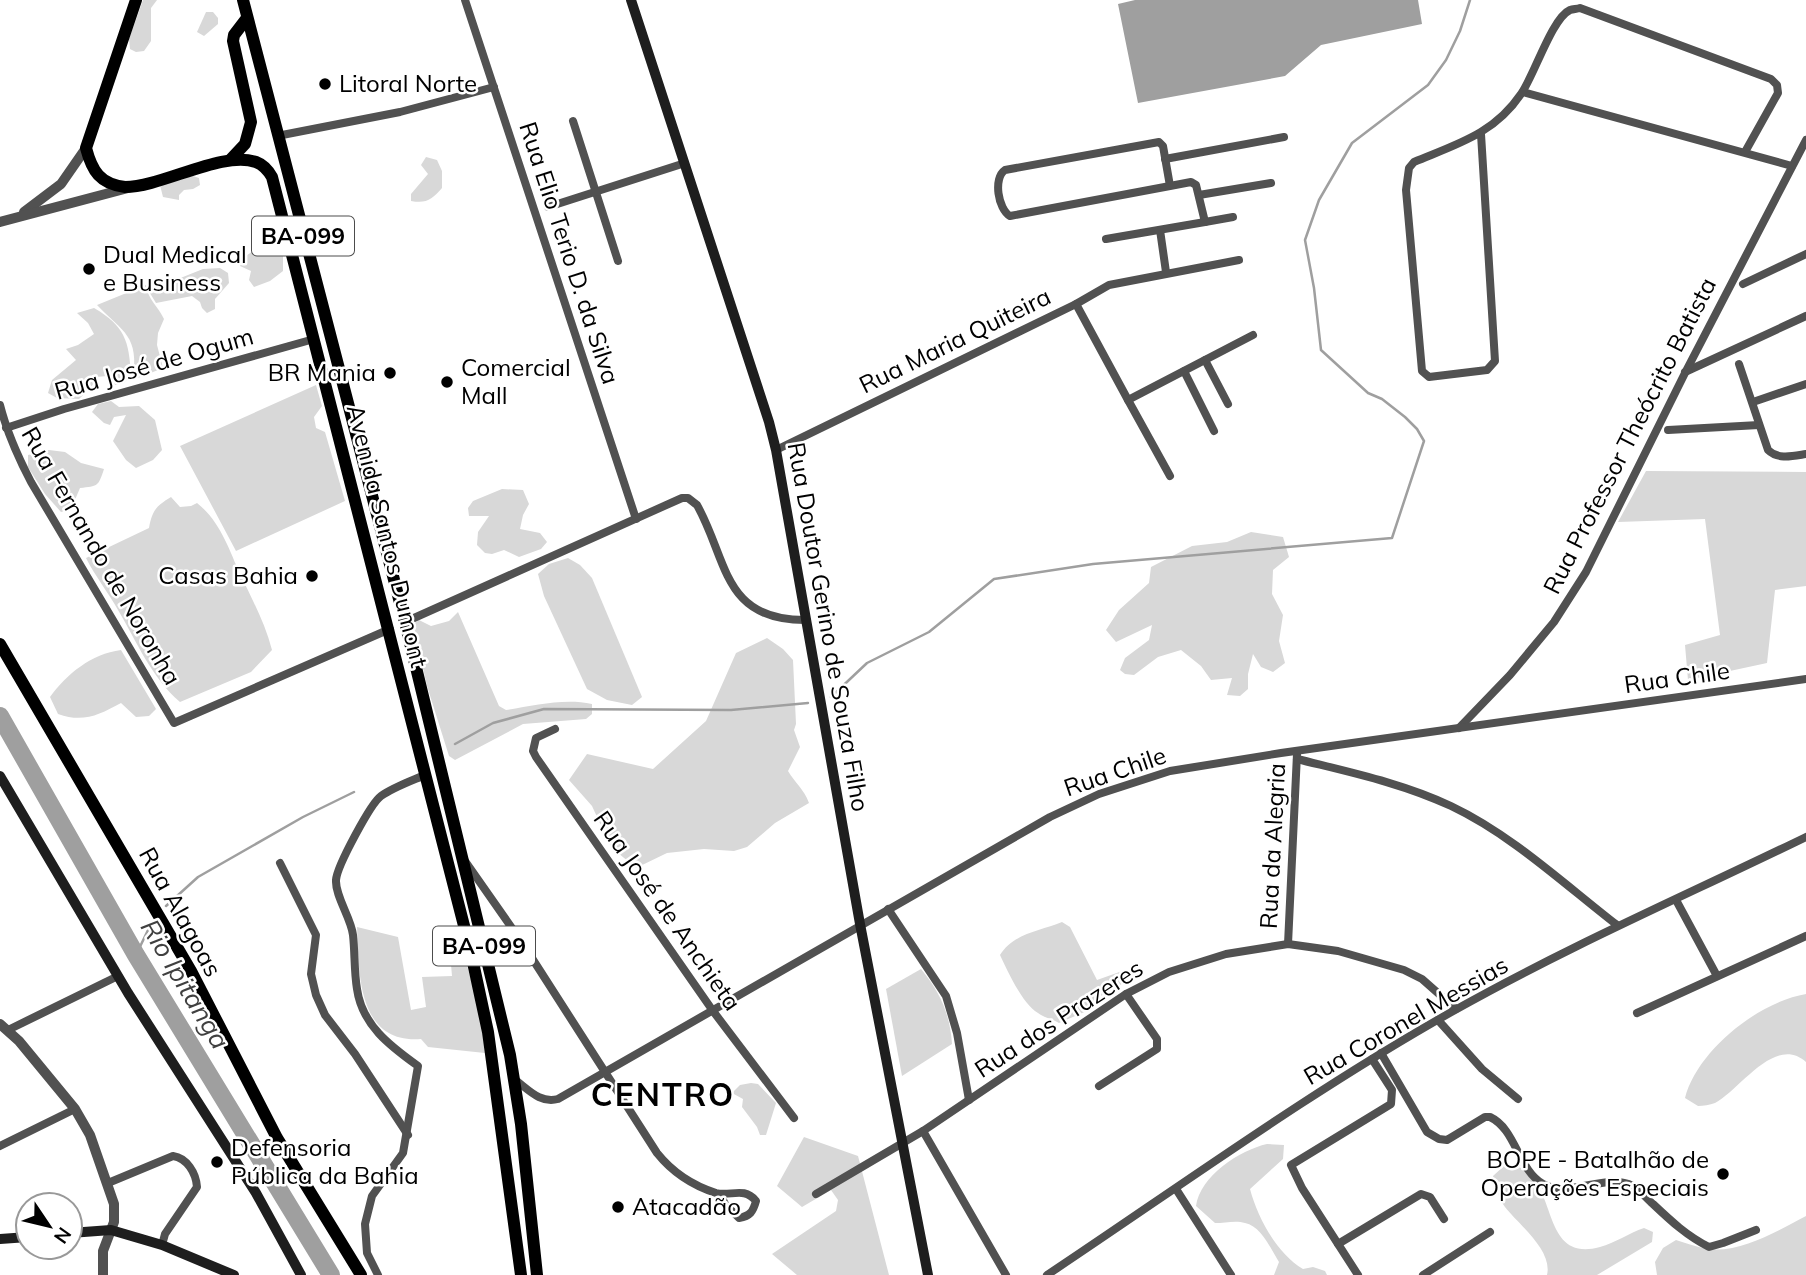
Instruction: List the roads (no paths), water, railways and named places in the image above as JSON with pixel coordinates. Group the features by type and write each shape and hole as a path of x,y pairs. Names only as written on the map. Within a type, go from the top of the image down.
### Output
{"main road":[{"path":"132,187 113,185 99,176 91,166 86,148 136,0"},
{"name":"Avenida Santos Dumont","path":"243,0 405,622 514,1079 537,1275"},
{"name":"Rua Doutor Gerino de Souza Filho","path":"631,0 776,450 860,924 928,1275"},
{"path":"230,160 245,144 251,121 233,41 234,35 247,18"},
{"name":"Avenida Santos Dumont","path":"132,187 230,160 258,162 272,177 471,953 488,1032 521,1275"},
{"name":"Rua Alagoas","path":"0,645 191,971 277,1138 361,1275"},
{"path":"0,776 4,793 256,1193 301,1275"},
{"path":"84,1232 110,1230 162,1245 234,1275"}],"street":[{"name":"Rua Elio Terio D. da Silva","path":"465,0 636,519"},
{"path":"1481,134 1495,361 1487,370 1429,377 1422,371 1406,177 1409,168 1414,162 1481,134 1503,116 1523,92 1562,17 1569,10 1580,8 1771,79 1777,85 1778,93 1745,152"},
{"path":"277,136 400,112 494,87"},
{"path":"1523,92 1792,166"},
{"path":"573,121 618,261"},
{"path":"1166,159 1284,137"},
{"name":"Rua Professor Theócrito Batista","path":"1459,728 1510,675 1545,632 1580,582 1806,140"},
{"path":"1170,186 1163,146 1156,141 1004,170 999,173 997,180 1005,213 1010,216 1191,183 1196,185 1205,222"},
{"path":"12,218 31,208 61,184 86,148"},
{"path":"548,207 685,163"},
{"path":"1199,195 1271,183"},
{"path":"0,222 132,187"},
{"path":"1106,239 1233,217"},
{"path":"1160,230 1166,272"},
{"path":"1743,284 1806,254"},
{"path":"1076,304 1109,285 1239,260"},
{"name":"Rua Maria Quiteira","path":"776,450 1076,304 1170,476"},
{"path":"1685,373 1806,316"},
{"path":"1128,400 1253,335"},
{"name":"Rua José de Ogum","path":"6,428 64,409 314,339"},
{"path":"1205,360 1228,404"},
{"path":"1739,364 1771,454 1782,457 1806,454"},
{"path":"1184,371 1214,431"},
{"path":"1753,402 1806,384"},
{"name":"Rua Fernando de Noronha","path":"0,405 6,428 31,482 174,723 390,629"},
{"path":"1668,430 1759,425"},
{"path":"405,622 667,503 688,498 704,517 728,580 737,593 761,612 788,620 805,620"},
{"name":"Rua Chile","path":"514,1079 548,1102 558,1099 1050,817 1098,794 1170,771 1297,755 1459,728 1806,679"},
{"name":"Rua José de Anchieta","path":"555,729 536,738 533,751 536,757 713,1012 794,1118"},
{"path":"1297,755 1393,783 1452,806 1512,844 1617,925"},
{"name":"Rua da Alegria","path":"1288,944 1297,755"},
{"path":"378,1275 367,1253 365,1224 372,1196 403,1153 418,1066 382,1037 367,1018 361,1005 357,990 351,923 336,880 361,826 380,796 425,775"},
{"name":"Rua Coronel Messias","path":"1047,1275 1381,1053 1456,1009 1617,925 1676,900 1806,837"},
{"path":"462,856 522,941 668,1167 684,1179 719,1194 739,1218 750,1215 754,1209 756,1201 748,1194 719,1194"},
{"path":"280,863 316,935 311,974 325,1015 355,1054 408,1135"},
{"path":"1676,900 1717,976"},
{"path":"888,909 946,996 957,1033 969,1100"},
{"path":"1637,1013 1806,936"},
{"name":"Rua dos Prazeres","path":"816,1194 923,1130 1126,994 1169,972 1204,960 1248,949 1288,944 1338,951 1404,970 1422,979 1456,1009"},
{"path":"103,1275 103,1251 115,1214 108,1183 90,1135 75,1109 4,1027 118,976"},
{"path":"1099,1086 1157,1049 1157,1039 1126,994"},
{"path":"1438,1020 1482,1069 1518,1099"},
{"path":"1381,1053 1427,1132 1439,1139 1454,1136 1485,1117 1496,1119 1541,1183 1553,1188 1617,1182 1634,1186 1681,1230 1709,1247 1756,1230"},
{"path":"1372,1059 1392,1090 1391,1104"},
{"path":"1358,1275 1302,1188 1291,1165 1391,1104 1411,1105"},
{"path":"0,1146 75,1109"},
{"path":"923,1130 1006,1275"},
{"path":"108,1183 173,1156 181,1157 187,1163 197,1187 165,1234 162,1245"},
{"path":"1176,1189 1231,1275"},
{"path":"1338,1244 1421,1194 1430,1197 1444,1219"},
{"path":"1423,1275 1490,1232"}],"waterway":[{"path":"831,697 867,663 929,632 994,579 1093,564 1392,538 1424,441 1405,417 1382,399 1368,393 1321,350 1305,240 1319,200 1352,143 1428,85 1446,60 1460,31 1470,0"},
{"path":"455,744 493,723 544,709 731,710 808,703"},
{"name":"Rio Ipitanga","path":"0,716 136,955 331,1275"},
{"path":"166,906 198,877 303,817 354,792"},
{"path":"136,955 149,928"}],"place":[{"name":"Litoral Norte","path":"325,84"},
{"name":"Dual Medical e Business","path":"89,269"},
{"name":"BR Mania","path":"390,373"},
{"name":"Comercial Mall","path":"447,382"},
{"name":"Casas Bahia","path":"312,576"},
{"name":"Defensoria Pública da Bahia","path":"217,1162"},
{"name":"BOPE - Batalhão de Operações Especiais","path":"1723,1174"},
{"name":"Atacadão","path":"618,1207"}],"district":[{"name":"CENTRO","path":"663,1095"}]}
